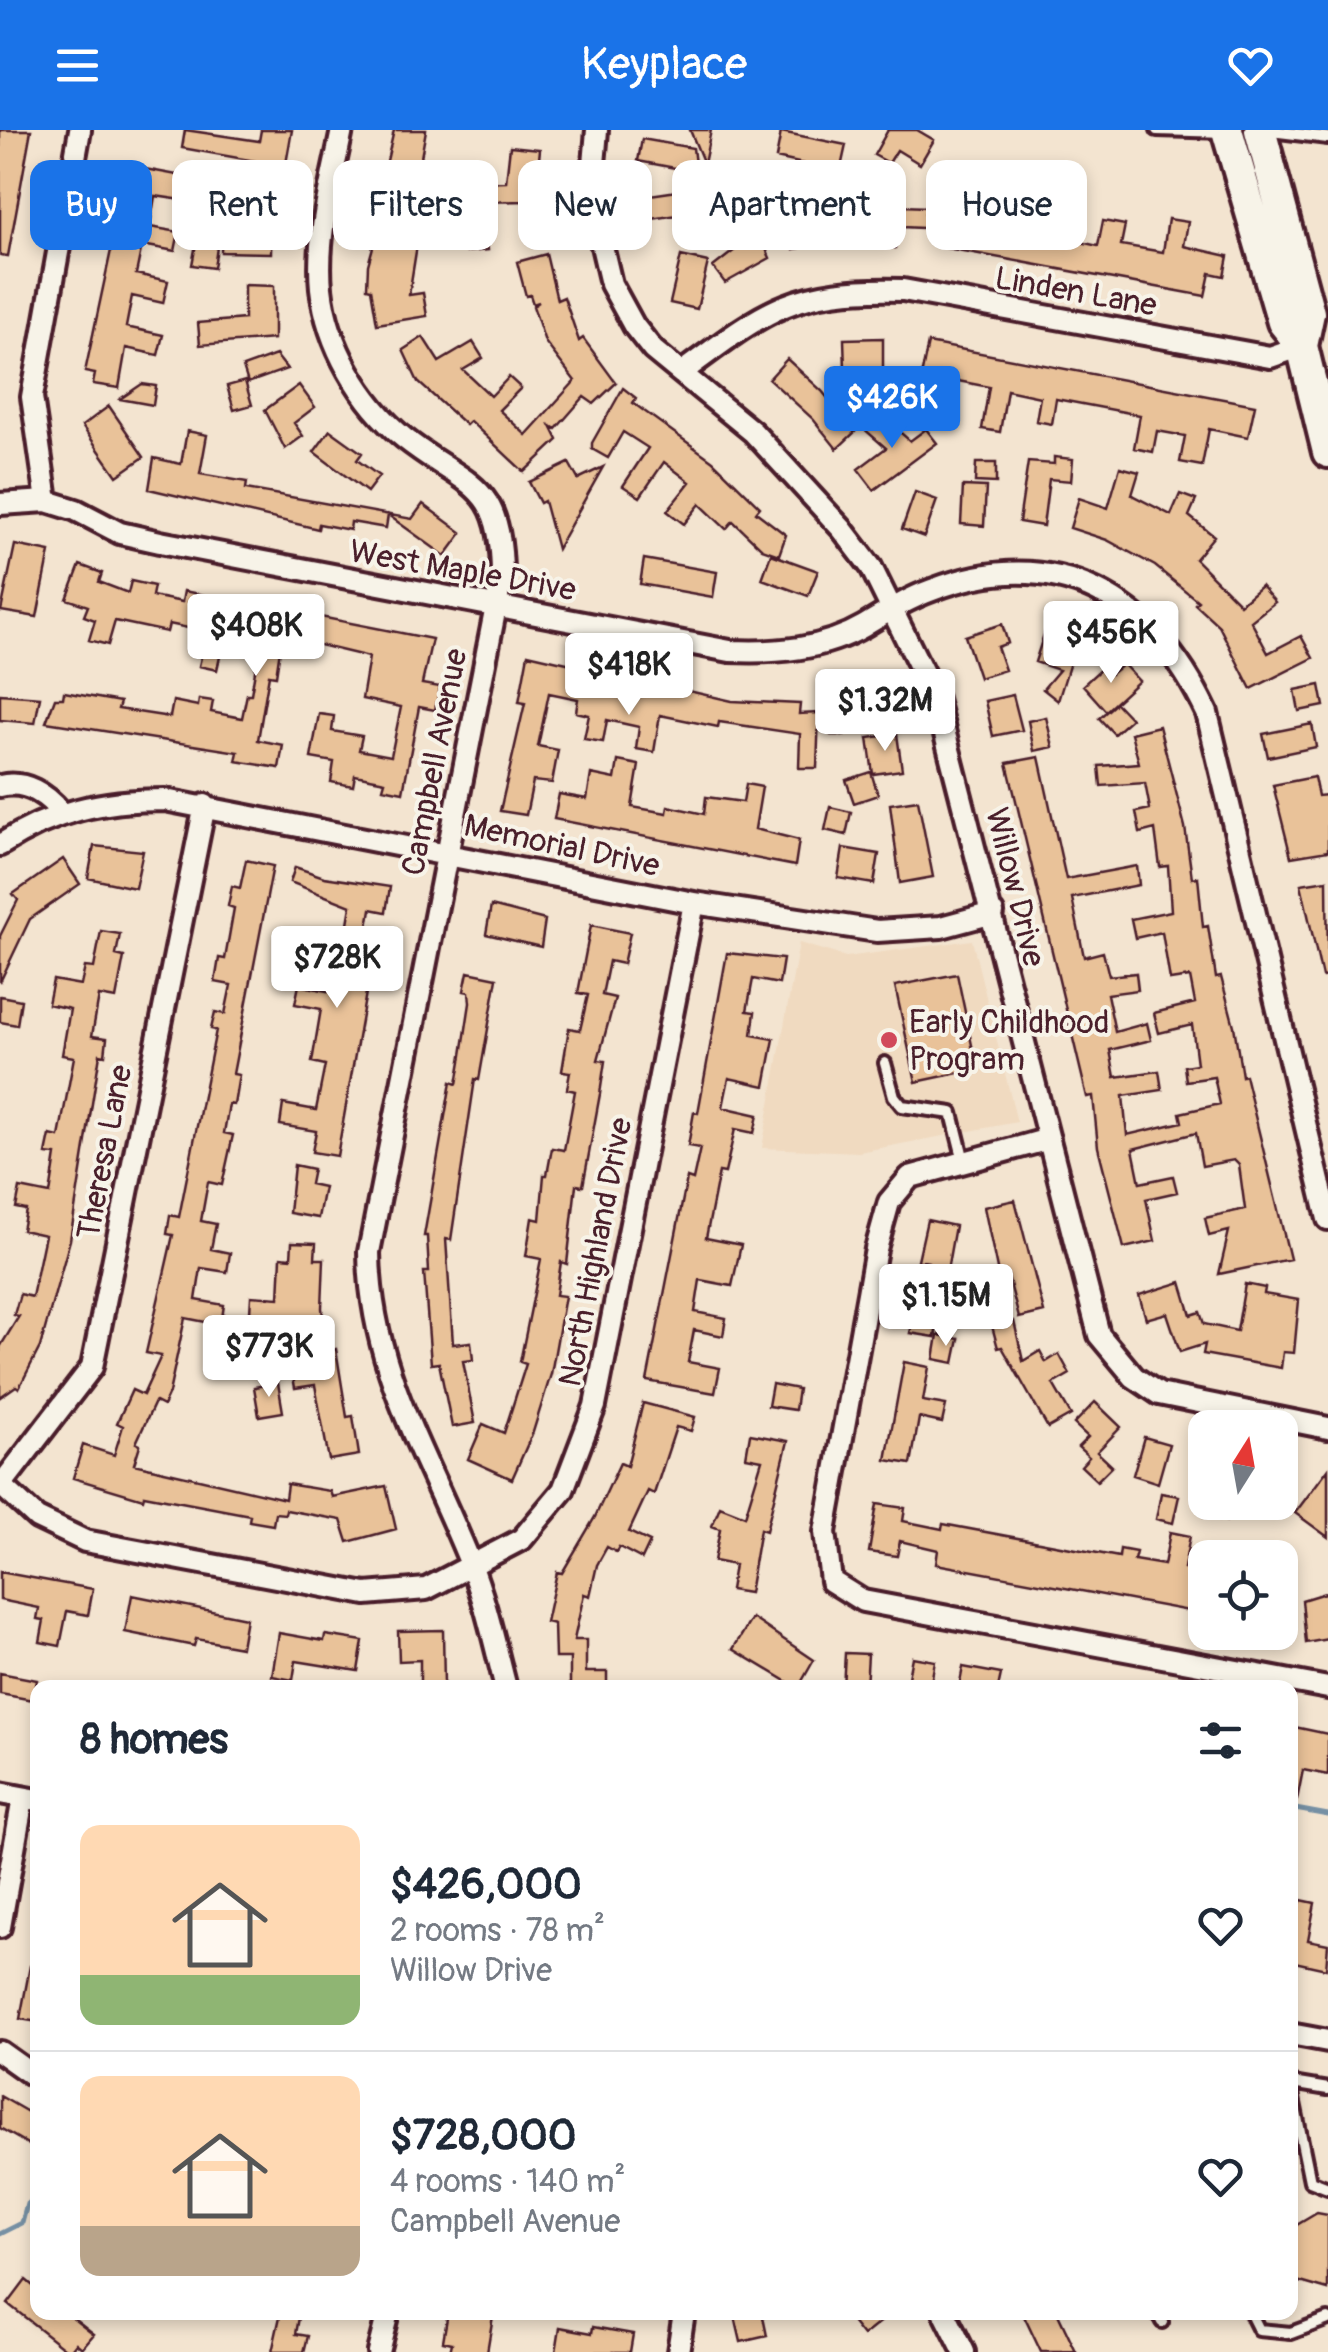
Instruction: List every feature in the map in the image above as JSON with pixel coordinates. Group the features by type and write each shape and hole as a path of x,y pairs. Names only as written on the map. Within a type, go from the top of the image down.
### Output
{"main road":[{"path":"1261,130 1309,313 1307,353 1328,452"},
{"path":"1228,131 1283,322 1307,353"}],"street":[{"path":"46,501 32,397 80,130"},
{"name":"Campbell Avenue","path":"342,130 321,252 326,312 364,398 406,440 467,478 486,498 502,547 496,605 369,1252 369,1302 390,1382 472,1565 504,1680"},
{"name":"Willow Drive","path":"597,130 592,199 611,284 634,326 681,373 753,432 806,486 870,567 936,699 1099,1335 1114,1357 1159,1394 1182,1402 1328,1428"},
{"name":"Linden Lane","path":"681,373 771,309 798,297 855,289 903,290 1270,357 1307,353"},
{"name":"West Maple Drive","path":"0,504 46,501 76,510 120,533 442,599 496,605 730,651 765,653 829,641 863,626 891,606 951,584 1020,572 1081,584 1112,598 1158,632 1188,671 1208,713 1328,1220"},
{"path":"0,786 28,787 48,796 61,812"},
{"name":"Memorial Drive","path":"0,844 61,812 126,800 205,805 694,902 877,932 941,928 993,913"},
{"name":"Theresa Lane","path":"1,1484 92,1367 205,805"},
{"name":"North Highland Drive","path":"1,1484 38,1518 85,1541 366,1594 426,1588 522,1539 563,1490 595,1406 694,902"},
{"path":"1049,1139 910,1177 898,1187 882,1220 825,1532 831,1582 864,1602 1285,1680"},
{"path":"1298,1682 1328,1688"},
{"path":"0,1793 30,1799 0,1927"},
{"path":"1298,2036 1328,2042"},
{"path":"0,2052 30,2073"},
{"path":"378,2352 386,2320"},
{"path":"678,2352 683,2320"},
{"path":"948,2320 964,2352"}],"lane":[{"path":"1157,130 1228,131"},
{"path":"1261,130 1328,138"},
{"path":"884,1063 894,1096 902,1106 952,1113 964,1161"},
{"path":"1298,2084 1328,2089"},
{"path":"1298,2119 1310,2181 1328,2188"},
{"path":"1254,2320 1258,2330 1291,2333 1328,2318"}],"shaded area":[{"name":"Early Childhood Program","path":"972,940 1017,1122 859,1152 762,1148 799,943 846,957"}],"building":[{"path":"0,130 31,130 8,256 0,255"},
{"path":"185,130 259,141 261,130 292,130 287,160 249,160 182,148"},
{"path":"394,130 426,130 421,160 387,160"},
{"path":"690,130 711,130 702,160"},
{"path":"888,130 917,130 934,140 920,164 897,150 891,160 874,155"},
{"path":"781,132 846,145 843,160 776,158"},
{"path":"642,139 693,148 694,160 672,160 672,167 638,160"},
{"path":"510,146 540,149 539,160 518,160 518,201 498,202 498,182 506,182"},
{"path":"152,170 172,174 172,198 155,196 152,215"},
{"path":"672,192 672,216 652,219 652,195"},
{"path":"906,206 926,207 926,228 906,227"},
{"path":"1168,219 1188,222 1184,246 1228,256 1224,276 1210,273 1205,296 957,250 1087,250 1087,243 1098,246 1103,221 1125,225 1121,245 1163,252"},
{"path":"152,227 172,231 175,251 152,247"},
{"path":"111,250 141,250 136,274 168,281 163,303 132,296 126,327 163,335 158,355 126,348 119,388 93,384 95,374 85,372"},
{"path":"195,250 217,250 214,268 192,265"},
{"path":"221,250 271,250 271,253"},
{"path":"372,250 416,250 409,295 423,293 427,316 377,324 371,289 367,288"},
{"path":"735,250 767,250 770,258 725,283 713,267"},
{"path":"546,254 557,300 564,297 579,341 583,338 616,383 594,404 584,397 556,429 551,426 558,440 524,472 470,421 466,425 418,382 403,350 423,337 439,362 473,342 483,358 463,370 491,396 509,377 521,388 499,410 526,435 575,381 545,342 533,306 539,302 533,304 530,295 526,296 517,262"},
{"path":"681,256 708,262 697,309 670,303"},
{"path":"244,285 274,286 274,339 200,345 198,323 244,319"},
{"path":"883,338 883,376 862,376 862,369 845,369 844,339"},
{"path":"928,343 1255,405 1248,437 1209,429 1202,466 1180,462 1185,436 1157,431 1153,452 1134,448 1140,415 1056,399 1052,424 1036,421 1040,397 1007,390 1000,432 982,429 989,387 958,381 950,423 931,419 937,385 920,382"},
{"path":"276,355 287,369 248,383 243,367"},
{"path":"787,359 822,391 855,432 837,449 813,419 769,379"},
{"path":"245,381 252,405 234,410 227,386"},
{"path":"142,384 156,386 153,405 120,399"},
{"path":"299,385 315,407 294,423 303,436 285,449 265,410"},
{"path":"623,388 636,398 633,403 713,461 760,507 756,512 786,535 779,555 762,549 733,521 726,529 700,504 684,524 667,511 690,482 664,462 640,497 623,486 648,448 623,432 608,458 592,449 592,443"},
{"path":"109,406 144,457 117,476 82,426"},
{"path":"877,412 910,441 926,429 937,443 874,490 858,469 886,448 863,428"},
{"path":"330,430 362,453 357,460 379,476 367,492 314,452"},
{"path":"187,431 207,435 200,474 247,482 246,489 412,519 423,504 462,533 445,556 388,515 386,528 351,522 350,530 319,524 318,529 149,489 154,458 181,464"},
{"path":"1054,457 1073,459 1071,481 1049,479 1043,526 1019,522 1028,462 1054,464"},
{"path":"569,463 578,479 603,467 557,549 544,501 540,503 529,482"},
{"path":"976,463 996,463 996,483 975,482"},
{"path":"1120,467 1139,472 1132,495 1171,515 1180,494 1196,500 1189,516 1214,536 1195,559 1240,604 1261,586 1275,602 1251,621 1268,653 1301,636 1313,658 1251,689 1219,626 1195,604 1198,601 1155,566 1107,540 1070,528 1079,498 1108,508"},
{"path":"963,486 986,487 984,526 961,524"},
{"path":"915,492 937,500 924,537 902,529"},
{"path":"15,545 50,552 37,617 1,611"},
{"path":"771,554 818,571 808,596 762,579"},
{"path":"644,559 717,572 713,597 640,584"},
{"path":"80,565 102,573 99,582 128,593 131,581 154,586 152,596 182,602 184,591 208,596 206,605 237,612 239,601 432,639 422,684 440,687 435,710 419,707 403,792 383,788 385,781 355,775 353,786 331,782 334,762 311,758 319,714 334,716 332,731 362,736 359,750 391,756 401,707 362,699 369,657 282,636 276,676 269,675 258,740 283,745 279,768 236,761 238,752 46,722 55,698 63,698 64,692 120,702 118,709 170,717 173,701 198,706 199,699 213,701 211,712 242,718 247,694 251,694 261,636 226,630 217,670 199,666 207,632 169,624 167,632 115,621 108,645 89,640 95,620 84,616 88,606 67,599"},
{"path":"1002,624 1008,643 997,647 1005,670 979,678 965,636"},
{"path":"1060,624 1080,630 1058,701 1043,689 1059,670 1035,662 1045,631 1056,635"},
{"path":"528,654 732,701 800,704 799,714 819,713 817,768 799,768 800,734 719,722 718,727 660,715 654,752 636,749 639,727 607,720 603,742 584,739 589,715 576,712 578,699 549,693 538,746 558,750 552,783 533,781 526,815 500,811 525,703 519,702"},
{"path":"1123,664 1139,681 1106,711 1083,685 1104,666 1111,674"},
{"path":"871,680 876,702 852,707 847,686"},
{"path":"1320,685 1324,706 1299,711 1295,690"},
{"path":"0,694 40,697 35,723 0,720"},
{"path":"1013,695 1022,730 993,736 985,701"},
{"path":"1116,703 1131,719 1114,734 1099,718"},
{"path":"824,713 844,713 844,735 831,735"},
{"path":"1046,717 1053,747 1034,751 1028,721"},
{"path":"1312,724 1316,747 1268,757 1263,734"},
{"path":"1159,726 1185,827 1192,878 1198,877 1203,927 1208,926 1216,978 1221,977 1234,1026 1242,1076 1245,1075 1290,1259 1219,1274 1229,1231 1209,1236 1205,1218 1245,1209 1239,1165 1234,1160 1202,1166 1196,1133 1133,1149 1140,1183 1173,1176 1177,1192 1146,1199 1155,1241 1124,1248 1098,1147 1093,1096 1087,1097 1007,763 1039,757 1066,879 1137,866 1139,885 1072,898 1084,957 1103,952 1109,976 1136,973 1138,990 1107,994 1115,1032 1147,1023 1151,1040 1110,1050 1115,1077 1159,1071 1162,1090 1123,1096 1127,1135 1182,1122 1180,1113 1220,1104 1214,1077 1186,1081 1184,1066 1197,1064 1192,1025 1159,1033 1154,1013 1195,1003 1190,977 1170,980 1162,932 1135,938 1131,919 1171,911 1168,866 1160,867 1155,829 1140,833 1136,812 1150,809 1145,783 1101,786 1099,766 1139,763 1131,733"},
{"path":"897,734 902,770 873,774 868,738"},
{"path":"618,761 639,765 632,807 667,813 668,806 704,814 706,797 743,802 746,784 762,787 755,829 799,840 795,866 554,819 559,794 587,799 591,774 615,779"},
{"path":"871,772 878,795 854,803 846,780"},
{"path":"1314,777 1318,796 1328,795 1328,851 1291,857 1273,785"},
{"path":"918,800 933,877 900,883 890,804"},
{"path":"830,807 851,812 846,835 825,830"},
{"path":"94,846 143,851 135,888 88,878"},
{"path":"843,848 879,854 874,884 838,878"},
{"path":"63,859 80,884 30,919 0,982 0,936 18,900 13,894"},
{"path":"246,860 273,866 233,1074 239,1075 234,1105 229,1104 224,1133 233,1135 222,1185 208,1182 201,1221 216,1224 211,1249 230,1253 227,1272 201,1268 196,1300 224,1305 221,1325 185,1318 169,1393 163,1406 155,1402 136,1443 140,1445 134,1464 285,1499 287,1484 330,1491 332,1497 386,1486 396,1529 348,1542 341,1520 286,1510 285,1514 275,1513 273,1525 249,1521 250,1515 144,1495 143,1499 73,1478 83,1445 114,1455 123,1426 117,1423 132,1390 143,1395 161,1356 146,1353 173,1235 167,1234 170,1215 179,1217 216,1030 211,1029 215,1012 225,1014 231,985 215,982 219,958 225,959 234,908 228,906 232,886 240,888"},
{"path":"295,867 324,877 390,887 386,912 371,909 363,957 372,959 337,1156 312,1152 316,1131 280,1125 283,1104 316,1110 325,1065 312,1062 321,1009 295,1004 299,985 336,993 351,906 290,882"},
{"path":"1327,880 1328,976 1322,977 1301,884"},
{"path":"491,906 545,920 541,947 486,934"},
{"path":"591,925 630,933 623,964 609,961 602,995 615,998 598,1060 605,1061 600,1094 583,1186 576,1185 567,1264 561,1262 556,1295 565,1296 551,1374 533,1432 512,1479 468,1459 483,1424 504,1433 526,1364 520,1362 541,1259 526,1256 532,1218 540,1220 544,1175 552,1148 564,1150 575,1091 567,1089 570,1072 562,1071 569,1028 580,1030 588,995 578,993"},
{"path":"101,931 120,934 116,955 124,957 116,999 99,996 92,1036 107,1038 105,1055 100,1054 70,1240 40,1347 19,1388 16,1386 0,1397 0,1347 19,1316 14,1315 20,1294 32,1297 45,1235 22,1230 26,1210 16,1208 20,1188 50,1194 56,1155 46,1154 50,1135 59,1137 74,1057 62,1055 70,1009 48,1004 53,980 81,985 85,967 94,968"},
{"path":"727,953 783,959 779,984 753,979 747,1011 755,1012 752,1035 774,1039 765,1086 729,1078 723,1107 758,1115 754,1133 735,1129 725,1173 719,1172 706,1238 741,1245 732,1286 700,1280 695,1312 726,1318 723,1336 694,1330 688,1362 720,1368 715,1393 647,1381 687,1178 693,1180 700,1148 688,1146 694,1112 698,1113"},
{"path":"468,972 497,978 479,1080 475,1079 451,1240 446,1239 453,1344 471,1342 473,1360 463,1361 475,1423 452,1427 439,1363 431,1364 424,1272 429,1272 424,1236 451,1082 457,1084 462,1055 470,1003 469,992 464,991"},
{"path":"957,974 977,1069 916,1082 895,986"},
{"path":"0,996 21,1000 17,1025 0,1022"},
{"path":"294,1165 313,1169 310,1184 324,1187 318,1218 289,1213"},
{"path":"1015,1200 1044,1312 1019,1318 1007,1272 998,1274 984,1207"},
{"path":"927,1220 955,1226 935,1337 910,1333 928,1262 918,1260"},
{"path":"292,1242 316,1243 315,1259 324,1259 322,1308 327,1351 336,1349 347,1417 353,1416 359,1455 329,1460 315,1385 295,1388 291,1364 311,1361 307,1332 284,1333 284,1316 250,1313 251,1296 279,1298 281,1257 291,1258"},
{"path":"1181,1282 1191,1315 1200,1312 1204,1324 1237,1331 1245,1284 1265,1288 1264,1294 1299,1300 1294,1353 1283,1352 1281,1368 1203,1354 1205,1344 1180,1352 1167,1313 1146,1319 1139,1295"},
{"path":"1014,1321 1023,1361 1040,1351 1046,1362 1059,1354 1070,1374 1053,1384 1071,1415 1048,1428 1002,1347 998,1348 992,1326"},
{"path":"938,1335 959,1339 954,1363 934,1359"},
{"path":"904,1362 929,1367 923,1401 946,1405 942,1423 919,1418 911,1464 886,1460"},
{"path":"278,1383 283,1412 259,1416 254,1387"},
{"path":"772,1384 798,1389 795,1410 768,1406"},
{"path":"1095,1402 1121,1427 1097,1452 1112,1466 1097,1481 1081,1466 1089,1457 1078,1447 1088,1437 1074,1424"},
{"path":"643,1403 695,1417 691,1431 676,1427 654,1494 648,1491 629,1532 650,1542 642,1559 619,1547 616,1552 607,1547 597,1565 590,1596 584,1594 574,1640 586,1640 586,1672 607,1672 607,1680 570,1680 570,1658 555,1658 554,1624 546,1622 557,1572 562,1573 595,1517 620,1463 627,1466"},
{"path":"750,1434 788,1441 766,1531 760,1529 749,1593 730,1590 734,1565 714,1561 720,1529 712,1526 720,1506 745,1516 762,1460 746,1457"},
{"path":"1144,1437 1169,1444 1158,1483 1133,1475"},
{"path":"1328,1469 1328,1537 1298,1515 1298,1509"},
{"path":"1161,1493 1179,1496 1173,1523 1156,1519"},
{"path":"877,1504 905,1508 903,1521 942,1529 943,1524 1119,1557 1120,1549 1136,1552 1134,1560 1164,1565 1170,1532 1190,1536 1184,1568 1188,1569 1188,1611 936,1564 938,1550 900,1541 897,1556 869,1552"},
{"path":"0,1572 93,1589 88,1615 67,1611 60,1646 40,1642 44,1620 37,1619 39,1608 0,1600"},
{"path":"1328,1592 1328,1639 1306,1643 1302,1600"},
{"path":"132,1595 246,1618 241,1647 196,1639 194,1646 125,1632"},
{"path":"752,1618 814,1660 803,1680 785,1680 733,1649"},
{"path":"443,1630 444,1680 420,1680 420,1660 399,1661 398,1631"},
{"path":"279,1633 324,1641 325,1635 363,1641 358,1671 296,1661 293,1680 272,1676"},
{"path":"845,1653 868,1654 866,1680 843,1680"},
{"path":"912,1657 935,1661 931,1680 908,1680"},
{"path":"963,1667 1001,1674 1000,1680 961,1680"},
{"path":"0,1673 37,1680 30,1680 30,1699 0,1694"},
{"path":"1298,1728 1328,1734 1328,1775 1303,1770 1298,1795"},
{"path":"1301,1900 1315,1903 1308,1940 1328,1944 1326,1969 1298,1963"},
{"path":"30,1966 30,2021 20,2019"},
{"path":"0,2096 30,2113 30,2145 0,2128"},
{"path":"1317,2213 1328,2215 1328,2290 1298,2281 1298,2224"},
{"path":"26,2280 30,2283 30,2320 76,2320 94,2334 82,2348 76,2343 69,2352 8,2304"},
{"path":"279,2320 299,2320 296,2334 308,2336 304,2352 272,2352"},
{"path":"447,2320 492,2320 487,2352 450,2352 452,2343 443,2341"},
{"path":"736,2320 764,2320 767,2336 741,2342"},
{"path":"850,2320 883,2320 863,2336"},
{"path":"1026,2320 1061,2320 1076,2352 1041,2352"},
{"path":"560,2327 592,2333 593,2327 633,2334 630,2352 556,2352"}],"waterway":[{"path":"1298,1809 1328,1815"},
{"path":"0,2234 22,2223 30,2202"}],"place":[{"name":"Early Childhood Program","path":"889,1040"}]}
